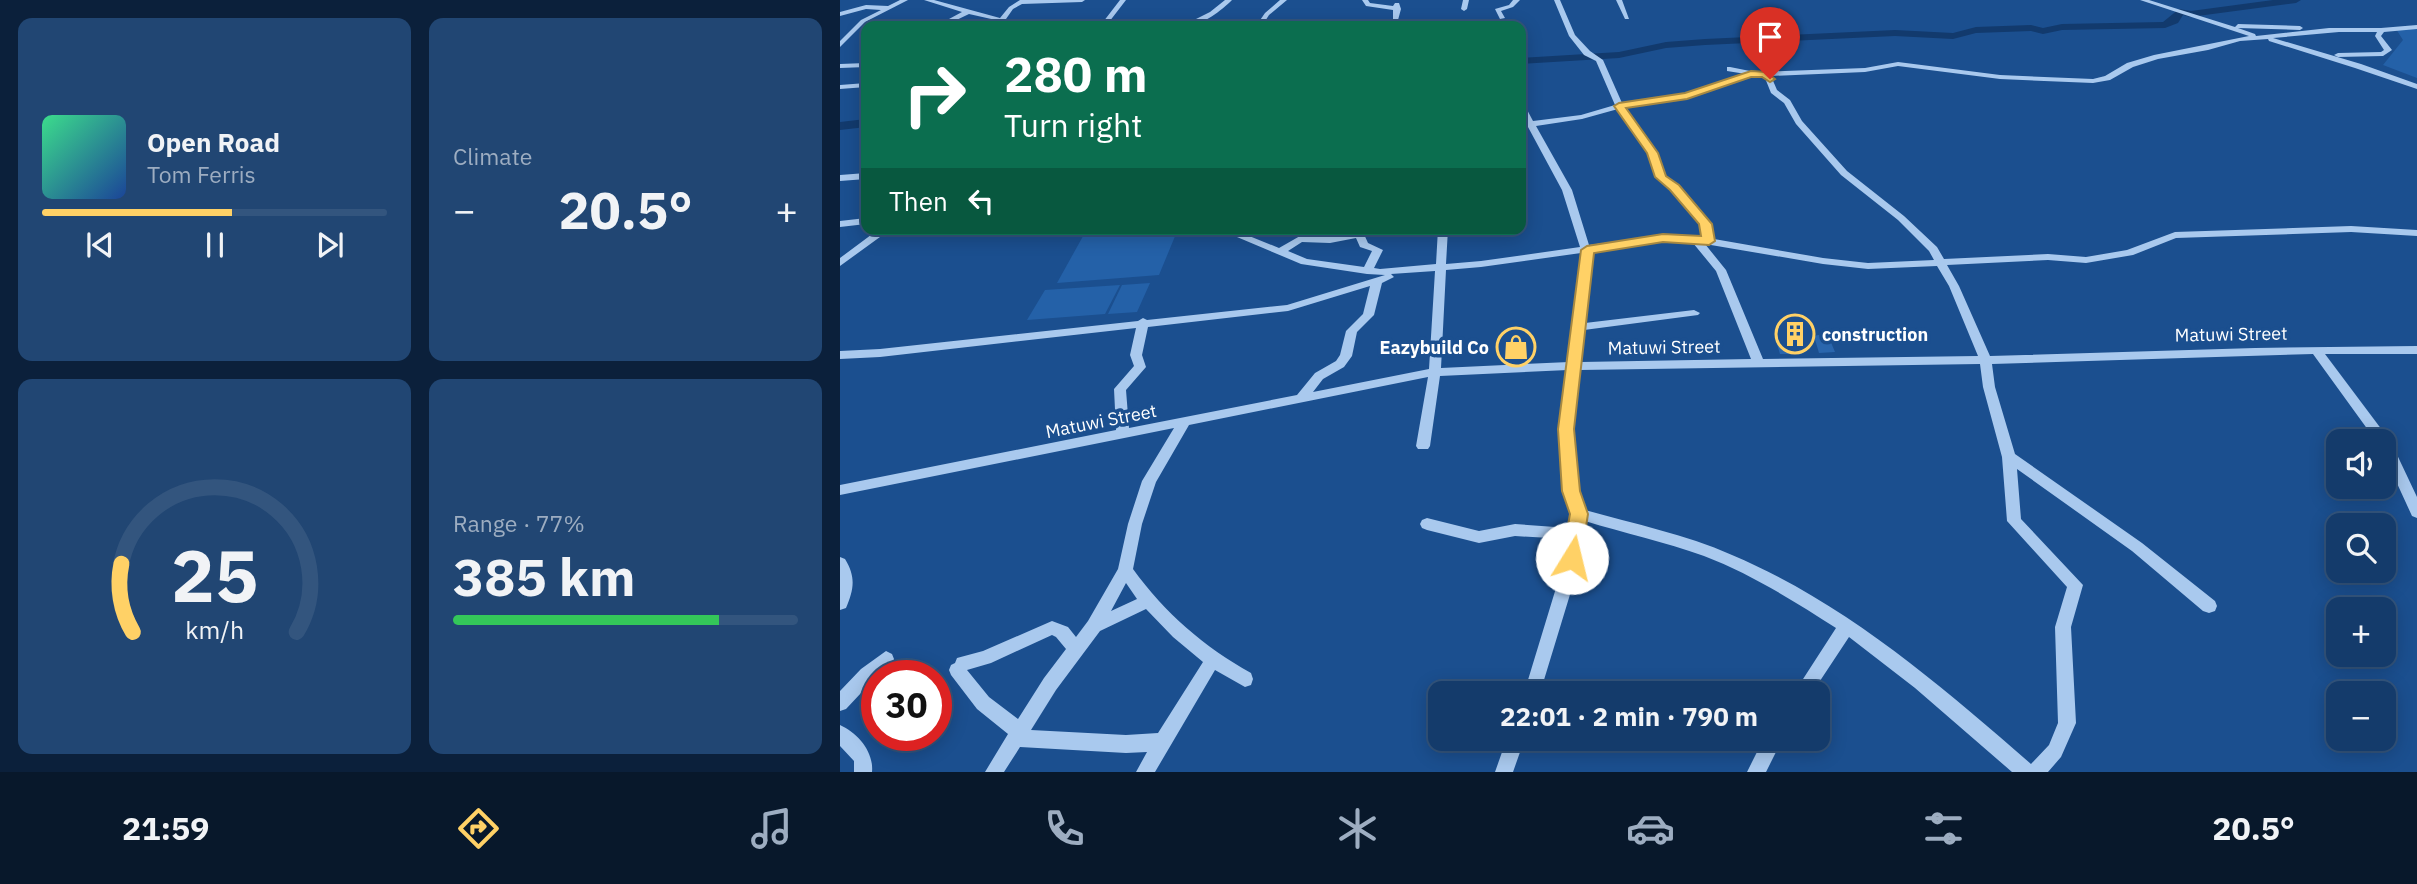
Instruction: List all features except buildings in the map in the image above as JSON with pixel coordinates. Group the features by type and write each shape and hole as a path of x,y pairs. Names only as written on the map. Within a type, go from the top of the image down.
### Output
{"street":[{"path":"865,21 905,0"},
{"path":"930,0 1007,21"},
{"path":"1002,20 1018,1 1082,0"},
{"path":"1111,0 1123,0"},
{"path":"1107,21 1123,0"},
{"path":"1195,21 1212,13 1229,0"},
{"path":"1262,21 1284,0"},
{"path":"1365,0 1368,5 1398,9"},
{"path":"1396,0 1399,21"},
{"path":"1464,9 1466,0"},
{"path":"1502,18 1497,10 1511,6 1517,0"},
{"path":"1557,0 1572,36 1587,53 1599,60 1619,106 1653,153 1661,177 1674,187 1705,224 1709,241"},
{"path":"1619,0 1627,18"},
{"path":"2143,0 2417,87"},
{"path":"840,17 866,7 888,8"},
{"path":"949,21 968,12"},
{"path":"840,17 861,22"},
{"path":"840,45 861,24"},
{"path":"2218,24 2336,31"},
{"path":"1536,681 1550,642 1579,514 1571,491 1567,449 1568,406 1587,250 1567,190 1526,125 1582,117 1619,106 1687,96 1751,74 1840,68 1865,70 1898,64 2000,77 2093,81 2107,78 2130,65 2157,57 2208,48 2239,39 2417,27"},
{"path":"2313,52 2383,54 2388,50 2378,36 2381,30"},
{"path":"841,67 861,65"},
{"path":"1730,69 1768,77 1773,91 1787,102 1799,122 1844,173 1901,218 1933,249 1959,295 1986,359 1989,387 2010,457 2014,521 2075,584 2063,627 2067,723 2055,751 2036,772"},
{"path":"840,87 861,85"},
{"path":"840,178 861,176"},
{"path":"840,224 861,222"},
{"path":"840,355 880,353 1287,308 1372,275 1587,250 1663,238 1695,239 1856,265 1941,264 2048,257 2086,260 2129,253 2175,235 2351,229 2417,233"},
{"path":"840,263 878,235"},
{"path":"1238,235 1312,263 1372,275"},
{"path":"1280,252 1300,239 1331,240 1352,235"},
{"path":"1301,399 1319,376 1340,364 1346,356 1352,331 1368,315 1372,275 1378,250 1364,245 1358,235"},
{"path":"1423,446 1435,372 1443,235"},
{"path":"1695,239 1721,270 1759,363"},
{"path":"1579,327 1694,313"},
{"path":"1123,434 1120,389 1140,368 1136,355 1143,322"},
{"path":"2316,350 2374,429"},
{"name":"Matuwi Street","path":"840,490 1435,372 1574,366 2417,350"},
{"path":"993,772 1094,626 1125,570 1135,524 1149,481 1184,423"},
{"path":"2010,457 2137,547 2209,606"},
{"path":"2396,469 2417,512"},
{"path":"1579,514 1700,548 1784,586 1847,626 1958,713 2026,772"},
{"path":"1427,524 1479,537 1515,530 1576,534"},
{"path":"840,563 847,573 848,583 840,603"},
{"path":"1125,570 1148,601 1212,662 1245,679"},
{"path":"1094,626 1148,601"},
{"path":"1810,681 1847,626"},
{"path":"1076,649 1062,632 1052,628 985,658 960,666 983,703 1018,735 1126,744 1162,742"},
{"path":"840,703 867,674 886,659"},
{"path":"1145,772 1212,662"},
{"path":"840,734 863,756 863,772"},
{"path":"1504,772 1511,751"},
{"path":"1756,772 1767,751"}],"shaded area":[{"path":"2417,28 2417,78 2383,65 2403,40 2396,29"},
{"path":"1084,235 1176,235 1159,275 1057,283"},
{"path":"1150,283 1137,312 1108,314 1122,285"},
{"path":"1120,285 1105,314 1027,320 1045,290"}],"waterway":[{"path":"2184,12 2190,14 2296,0"},
{"path":"1526,61 1619,55 1666,45 1705,42 1895,33 1953,36 1976,30 2031,28 2043,31 2062,27 2165,25 2174,21 2179,12"},
{"path":"840,126 861,124"}],"place":[{"name":"construction","path":"1795,334"},
{"name":"Eazybuild Co","path":"1516,347"}],"route":[{"path":"1572,558 1579,514 1571,491 1566,429 1587,250 1663,238 1709,241 1705,224 1690,203 1663,180 1653,153 1643,143 1619,106 1687,96 1751,74 1764,75 1770,79"}]}
